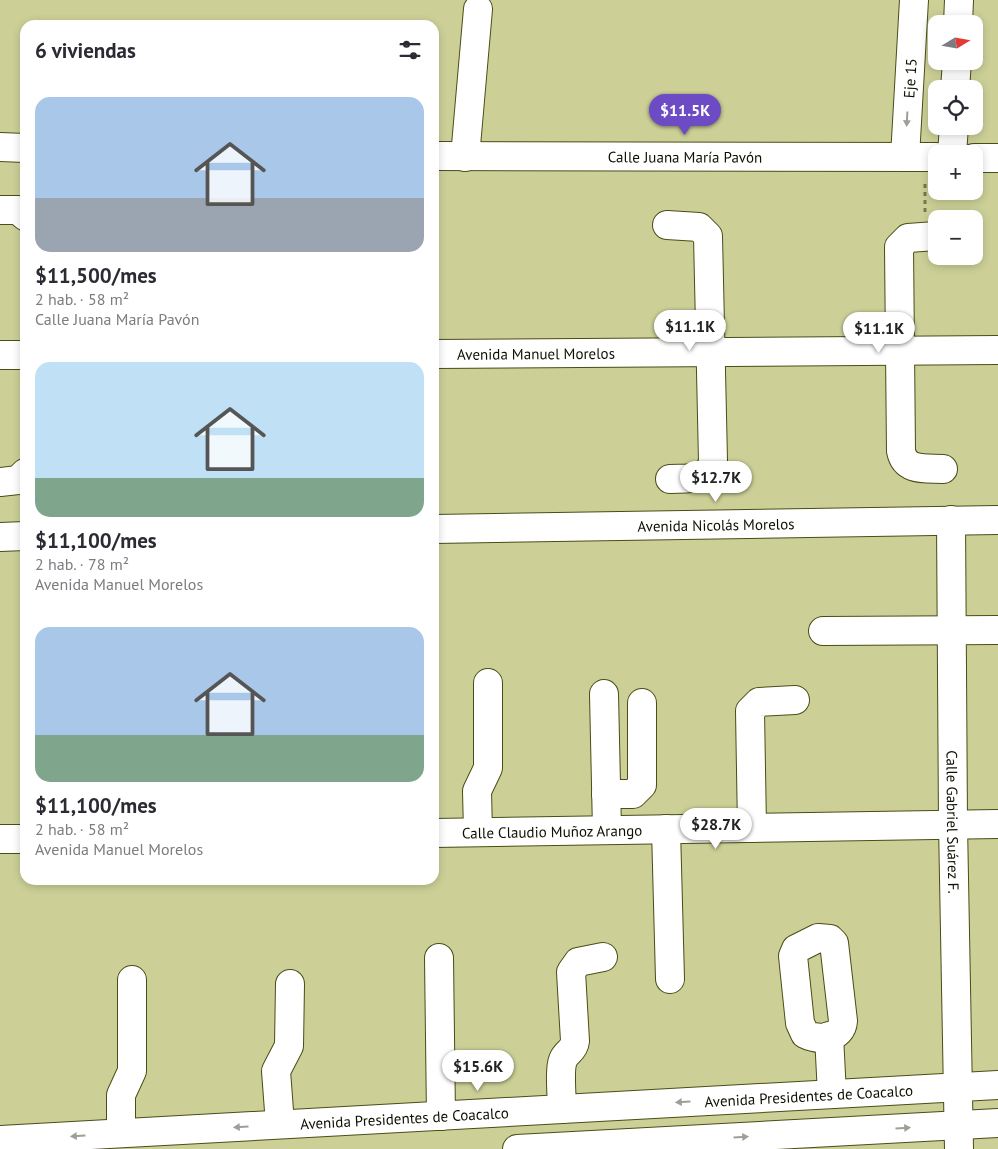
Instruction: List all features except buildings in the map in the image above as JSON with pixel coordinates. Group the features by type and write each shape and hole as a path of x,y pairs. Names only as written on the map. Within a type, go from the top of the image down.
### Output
{"street":[{"name":"Eje 15","path":"914,0 922,157"},
{"path":"958,15 959,0"},
{"path":"465,156 478,9"},
{"path":"0,147 20,148"},
{"name":"Calle Juana María Pavón","path":"439,156 922,157"},
{"path":"983,158 998,158"},
{"path":"0,210 18,210 20,212"},
{"path":"667,225 699,227 708,236 711,352 712,467 704,476 670,479"},
{"path":"928,236 908,238 899,247 902,458 911,467 943,468"},
{"name":"Avenida Manuel Morelos","path":"439,354 998,350"},
{"path":"0,355 20,355"},
{"path":"0,482 20,478"},
{"name":"Calle Gabriel Suárez F.","path":"951,520 958,1137"},
{"name":"Avenida Nicolás Morelos","path":"439,529 998,520"},
{"path":"0,537 20,536"},
{"path":"823,631 998,630"},
{"path":"478,832 477,791 488,768 488,683"},
{"path":"604,694 607,830"},
{"path":"752,828 750,711 759,702 795,700"},
{"path":"606,794 633,794 642,784 642,703"},
{"name":"Calle Claudio Muñoz Arango","path":"439,833 998,824"},
{"path":"666,829 670,979"},
{"path":"0,839 20,839"},
{"path":"562,1109 562,1064 565,1056 573,1050 575,1041 571,972 578,962 602,957"},
{"path":"439,958 441,1116"},
{"path":"122,1133 121,1095 132,1071 132,980"},
{"path":"280,1124 276,1071 289,1046 290,984"},
{"path":"829,1036 832,1094"},
{"name":"Avenida Presidentes de Coacalco","path":"0,1140 998,1085"},
{"path":"517,1149 958,1137 998,1123"}],"path":[{"path":"922,157 928,216"}]}
